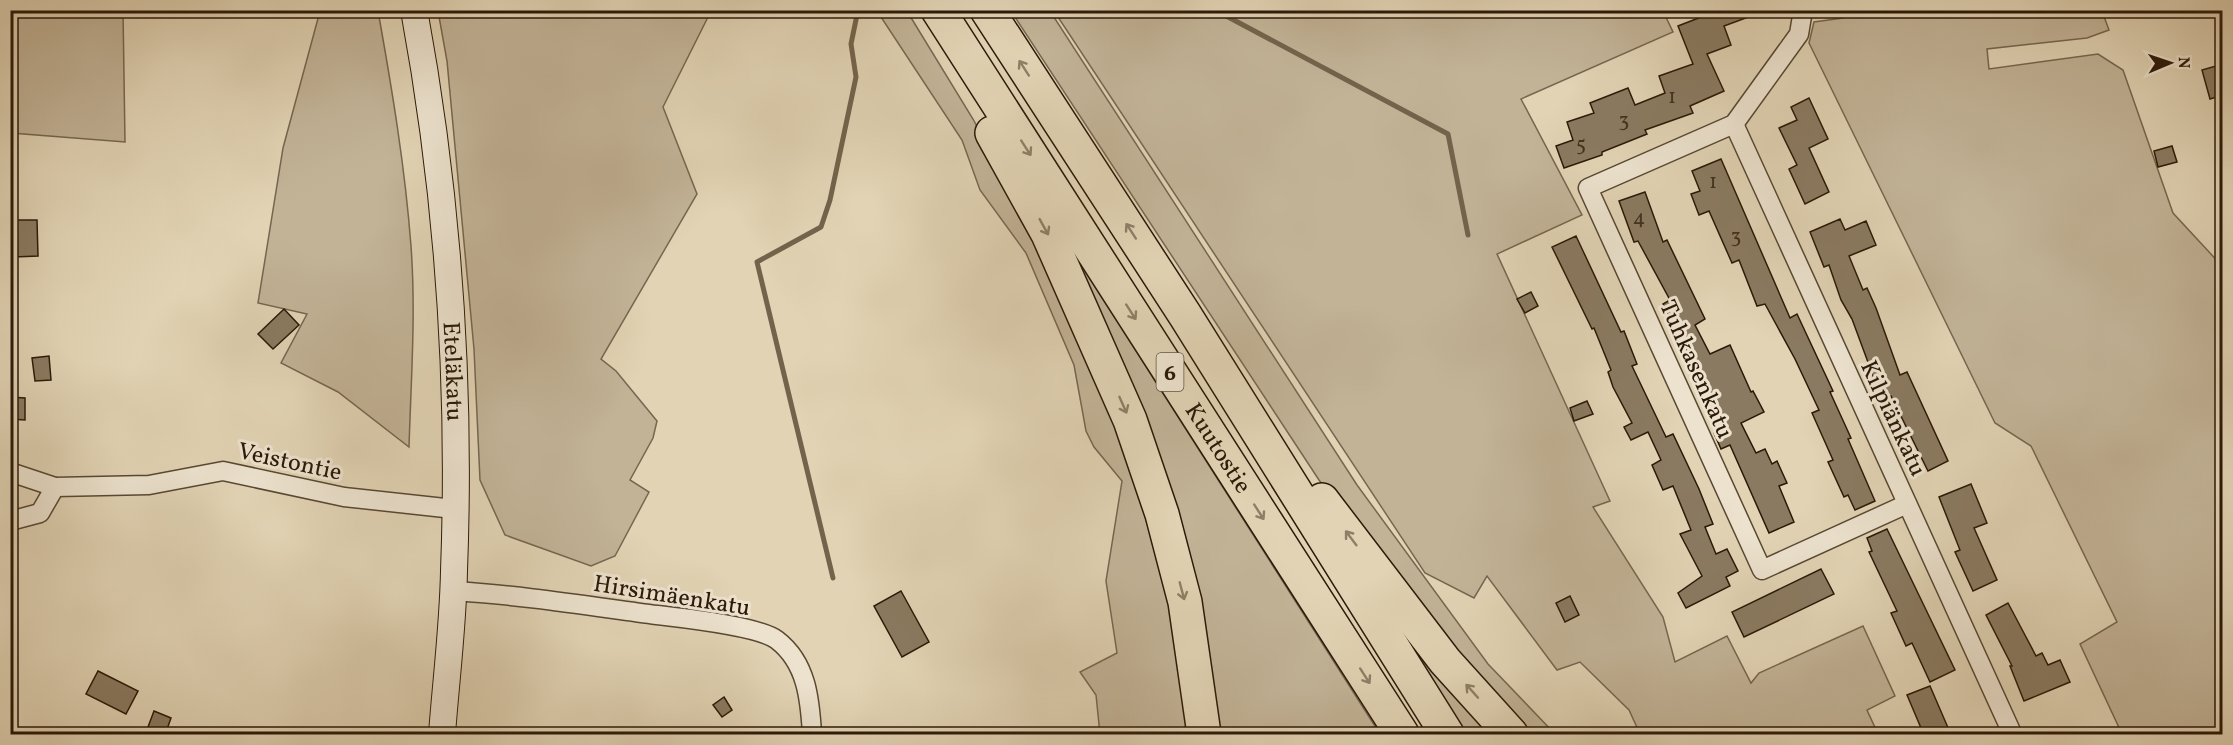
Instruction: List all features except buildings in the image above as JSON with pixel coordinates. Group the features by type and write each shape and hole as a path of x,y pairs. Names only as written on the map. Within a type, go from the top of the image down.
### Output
{"highway":[{"path":"924,10 1048,234 1130,420 1162,513 1185,602 1204,735"},
{"name":"Kuutostie","path":"938,10 1402,735"},
{"name":"Kuutostie","path":"987,10 1185,315 1447,735"},
{"path":"1185,315 1379,577 1445,661 1511,735"}],"main road":[{"name":"Eteläkatu","path":"414,10 440,184 450,313 454,509 453,591 442,735"}],"street":[{"path":"1734,124 1799,34 1804,12"},
{"name":"Kilpiänkatu","path":"1734,124 2011,731"},
{"name":"Tuhkasenkatu","path":"1734,124 1588,188 1762,570 1907,504"},
{"name":"Veistontie","path":"10,472 55,487 149,485 223,471 344,497 454,509"},
{"path":"10,520 40,513 55,487"},
{"name":"Hirsimäenkatu","path":"453,591 496,594 724,624 776,639 802,669 810,698 812,735"}],"shaded area":[{"path":"10,11 123,11 125,142 11,133"},
{"path":"320,11 378,11 398,128 411,246 413,321 409,447 338,392 281,363 307,314 258,303 283,148"},
{"path":"438,11 711,11 663,107 697,194 601,359 616,371 657,421 653,438 630,480 649,492 615,556 591,566 505,535 480,480 474,349 447,61"},
{"path":"877,11 910,16 973,119 1037,237 1128,451 1177,637 1192,734 1100,734 1096,695 1080,672 1117,653 1106,581 1122,481 1094,447 1086,431 1074,365 1026,253 980,190 962,140"},
{"path":"1011,11 1050,11 1357,485 1488,664 1555,734 1529,734 1501,704 1420,610 1319,480"},
{"path":"1054,11 1663,11 1673,32 1521,99 1582,215 1497,254 1610,501 1593,507 1663,617 1675,662 1727,636 1751,683 1759,673 1863,626 1895,696 1867,710 1878,734 1640,734 1629,710 1580,662 1557,670 1487,576 1474,598 1425,573"},
{"path":"1860,11 2102,11 2109,30 2087,38 1987,49 1989,69 2098,54 2123,70 2173,213 2222,266 2222,734 2122,734 2080,644 2117,622 2031,446 1995,423 1809,43 1814,22 1843,18"},
{"path":"1050,216 1380,734 1216,734"},
{"path":"1377,592 1492,734 1463,734"}],"waterway":[{"path":"833,578 757,262 821,227 830,200 856,77 851,44 858,10"},
{"path":"1215,10 1448,134 1468,235"}]}
